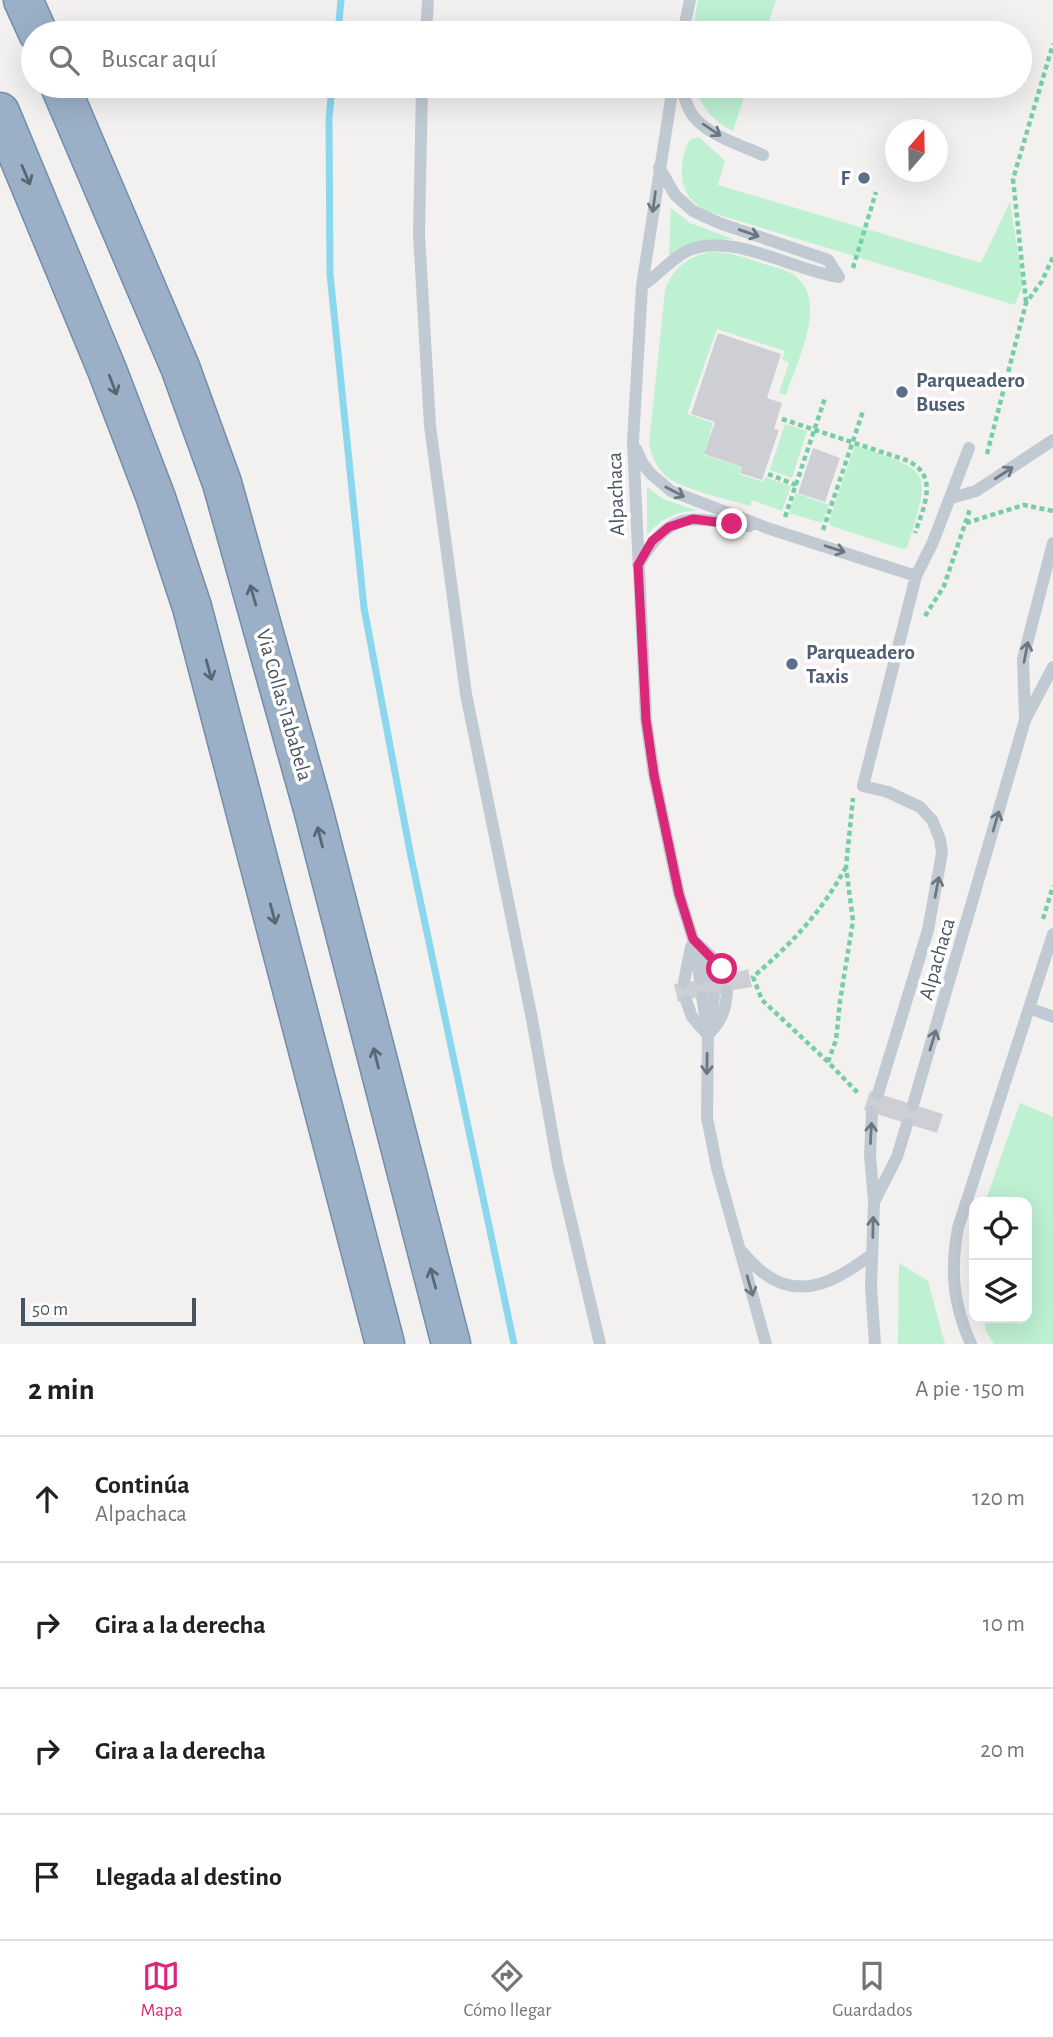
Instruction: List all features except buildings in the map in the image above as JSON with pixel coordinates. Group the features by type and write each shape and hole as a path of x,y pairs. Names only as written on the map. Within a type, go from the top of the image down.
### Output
{"highway":[{"path":"23,0 32,21"},
{"name":"Via Collas Tababela","path":"65,98 180,368 222,483 313,809 451,1344"},
{"path":"0,112 107,370 156,498 192,607 385,1344"}],"lane":[{"path":"427,21 428,0"},
{"path":"686,21 690,0"},
{"path":"422,98 419,234 430,426 466,694 533,1019 558,1166 600,1344"},
{"name":"Alpachaca","path":"671,98 642,286 633,441 646,720 654,775 679,894 693,939 712,977 717,962 693,939"},
{"path":"686,98 694,117 719,135 763,155"},
{"path":"642,286 687,251 709,246 741,249 822,275 839,277 828,260 719,223 693,211 675,195 659,167"},
{"path":"951,498 976,491 1053,440"},
{"path":"633,441 643,464 671,491 775,530 916,576"},
{"path":"878,1094 928,930 942,853 940,839 932,820 920,807 888,792 858,790 916,576 933,542 969,448"},
{"path":"638,565 652,541 669,527 693,519 775,530"},
{"path":"1025,720 1023,659 1053,543"},
{"name":"Alpachaca","path":"914,1105 1025,720 1053,667"},
{"path":"971,1344 960,1317 956,1296 952,1269 954,1250 966,1201 1053,934"},
{"name":"Alpachaca","path":"684,982 693,939"},
{"path":"708,1035 721,1021 726,1010 727,991"},
{"path":"708,996 707,1118 717,1168 766,1344"},
{"path":"686,1000 692,1017 708,1035"},
{"path":"1029,1008 1053,1017"},
{"path":"872,1112 870,1155 874,1202 871,1287 875,1344"},
{"path":"874,1202 897,1157 907,1124"},
{"path":"739,1248 765,1274 781,1283 801,1287 825,1284 847,1273 872,1254"}],"path":[{"path":"1026,303 1013,179 1053,44"},
{"path":"849,281 876,192"},
{"path":"775,530 785,517 825,398"},
{"path":"819,543 863,411"},
{"path":"782,419 915,463 927,479 926,496 913,541"},
{"path":"768,474 796,485"},
{"path":"965,524 1024,505 1053,511"},
{"path":"775,513 798,521"},
{"path":"823,529 835,534"},
{"path":"828,1062 836,1040 853,921 846,867 858,790"},
{"path":"846,867 829,899 802,933 752,977 762,1000 858,1093"}],"green space":[{"path":"698,0 776,0 769,21 694,21"},
{"path":"699,98 744,98 733,131 719,123"},
{"path":"699,137 725,161 718,185 981,263 1010,202 1023,284 1015,305 703,210 688,195 682,177 687,145 690,140"},
{"path":"671,208 690,223 733,239 695,242 669,255"},
{"path":"711,252 738,256 787,271 804,286 809,300 807,332 786,395 779,393 789,363 782,359 785,351 717,329 687,414 713,423 704,455 741,467 739,474 763,482 765,477 791,486 782,511 752,500 750,506 694,490 674,481 660,470 650,449 665,290 672,275 682,264"},
{"path":"785,424 807,431 792,478 770,470"},
{"path":"855,445 900,462 920,477 920,502 907,548 831,526 829,521"},
{"path":"647,487 663,499 698,511 683,512 670,517 657,524 647,535"},
{"path":"796,493 829,505 822,523 789,513"},
{"path":"1020,1103 1053,1117 1053,1344 994,1344 986,1331 984,1323 1032,1323 1032,1197 987,1197"},
{"path":"899,1263 928,1281 945,1344 898,1344"}],"waterway":[{"path":"339,21 341,0"},
{"path":"331,98 330,274 364,608 411,857 514,1344"}],"place":[{"name":"F","path":"864,178"},
{"name":"Parqueadero Buses","path":"902,392"},
{"name":"Parqueadero Taxis","path":"792,664"}],"route":[{"path":"722,969 693,939 679,894 654,775 646,720 638,565 652,541 669,527 693,519 732,524"}]}
